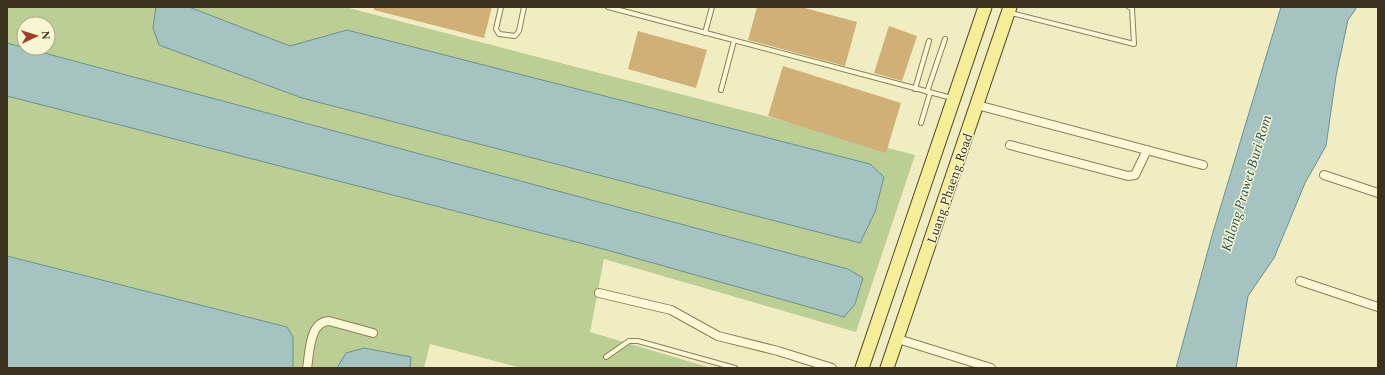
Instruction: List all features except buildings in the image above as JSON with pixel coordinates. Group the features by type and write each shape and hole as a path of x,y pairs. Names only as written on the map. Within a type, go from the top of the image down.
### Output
{"main road":[{"name":"Luang Phaeng Road","path":"862,368 955,99 985,7"},
{"name":"Luang Phaeng Road","path":"887,368 1009,10"}],"street":[{"path":"977,105 1203,165"},
{"path":"1010,145 1128,176 1135,175 1147,150"},
{"path":"1324,175 1378,193"},
{"path":"1300,281 1378,307"},
{"path":"599,293 671,310 718,336 778,351 832,368"},
{"path":"307,368 316,326 322,322 329,321 373,333"},
{"path":"898,339 991,368"}],"lane":[{"path":"501,7 496,29 499,34 509,37 515,36 519,32 524,7"},
{"path":"608,7 955,99"},
{"path":"705,33 712,7"},
{"path":"1009,10 1134,44 1132,8 1129,7"},
{"path":"921,123 928,92 945,39"},
{"path":"721,90 734,41"},
{"path":"915,89 929,41"},
{"path":"606,357 628,341 638,341 735,368"}],"green space":[{"path":"7,7 345,7 915,155 856,332 604,259 590,332 711,368 521,368 430,344 424,368 7,368"}],"water":[{"path":"156,7 189,7 290,46 347,30 870,164 884,177 875,212 860,243 302,98 159,45 153,28"},
{"name":"Khlong Prawet Buri Rom","path":"1281,7 1357,7 1348,20 1336,76 1326,146 1305,183 1274,258 1248,296 1236,368 1176,368 1213,232"},
{"path":"7,43 16,45 16,56 55,56 848,269 863,278 855,304 844,317 607,250 7,96"},
{"path":"7,256 287,327 293,337 293,368 7,368"},
{"path":"364,348 411,357 410,368 337,368 346,353"}]}
